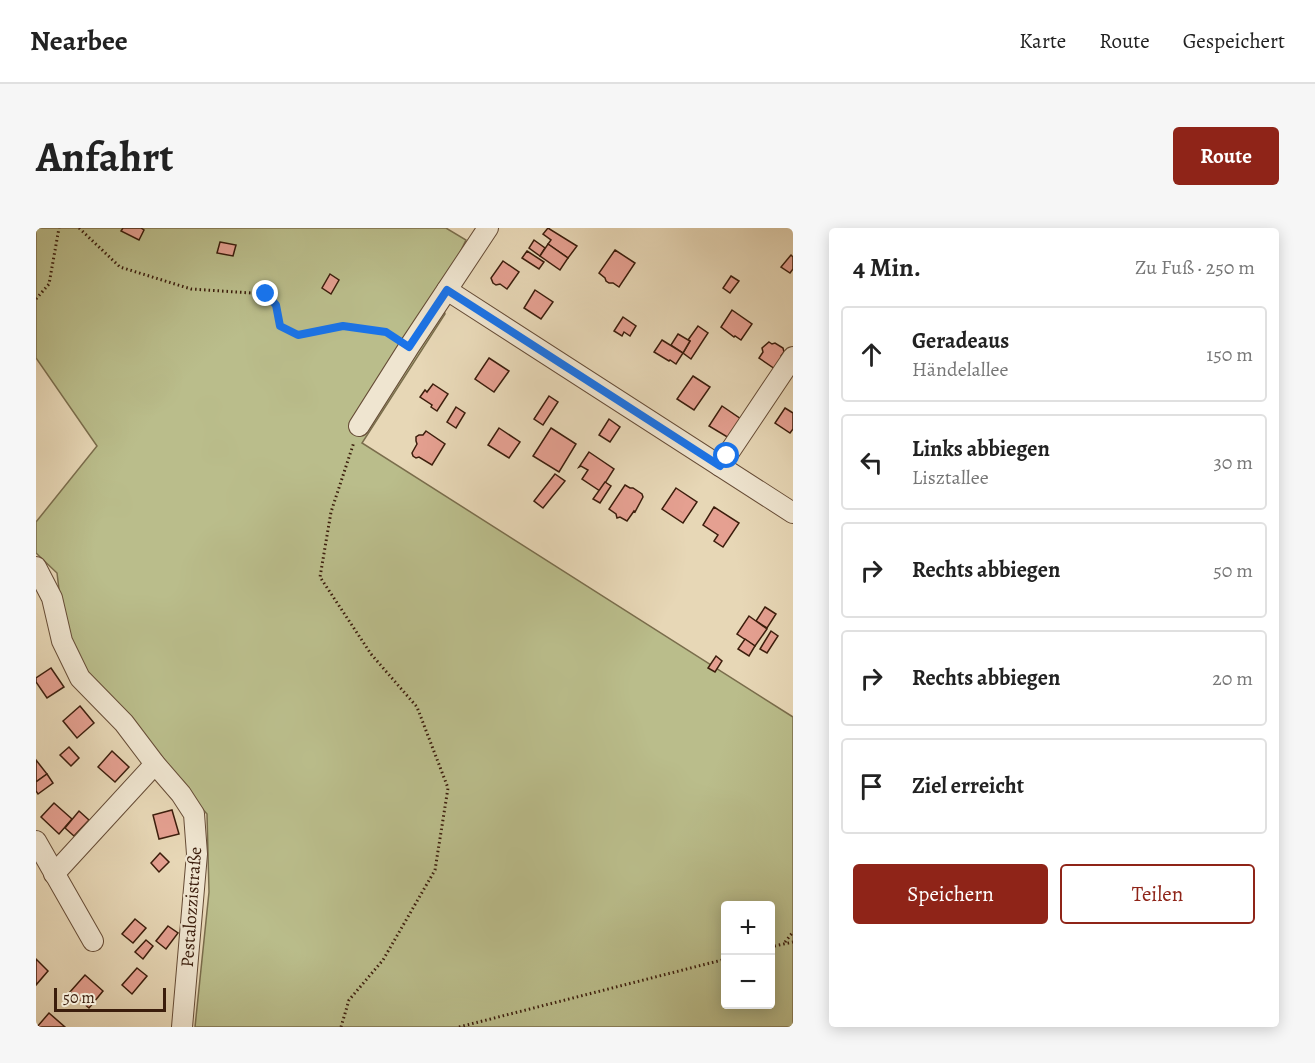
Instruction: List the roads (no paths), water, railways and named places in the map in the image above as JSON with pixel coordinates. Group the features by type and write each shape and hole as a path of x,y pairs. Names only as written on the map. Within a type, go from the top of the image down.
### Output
{"street":[{"path":"359,426 488,228"},
{"path":"447,290 793,513"},
{"path":"720,466 793,357"},
{"name":"Pestalozzistraße","path":"36,567 52,598 62,641 80,678 124,723 181,794 194,814 197,854 182,1027"},
{"path":"54,874 155,764"},
{"path":"36,841 93,941"}]}
